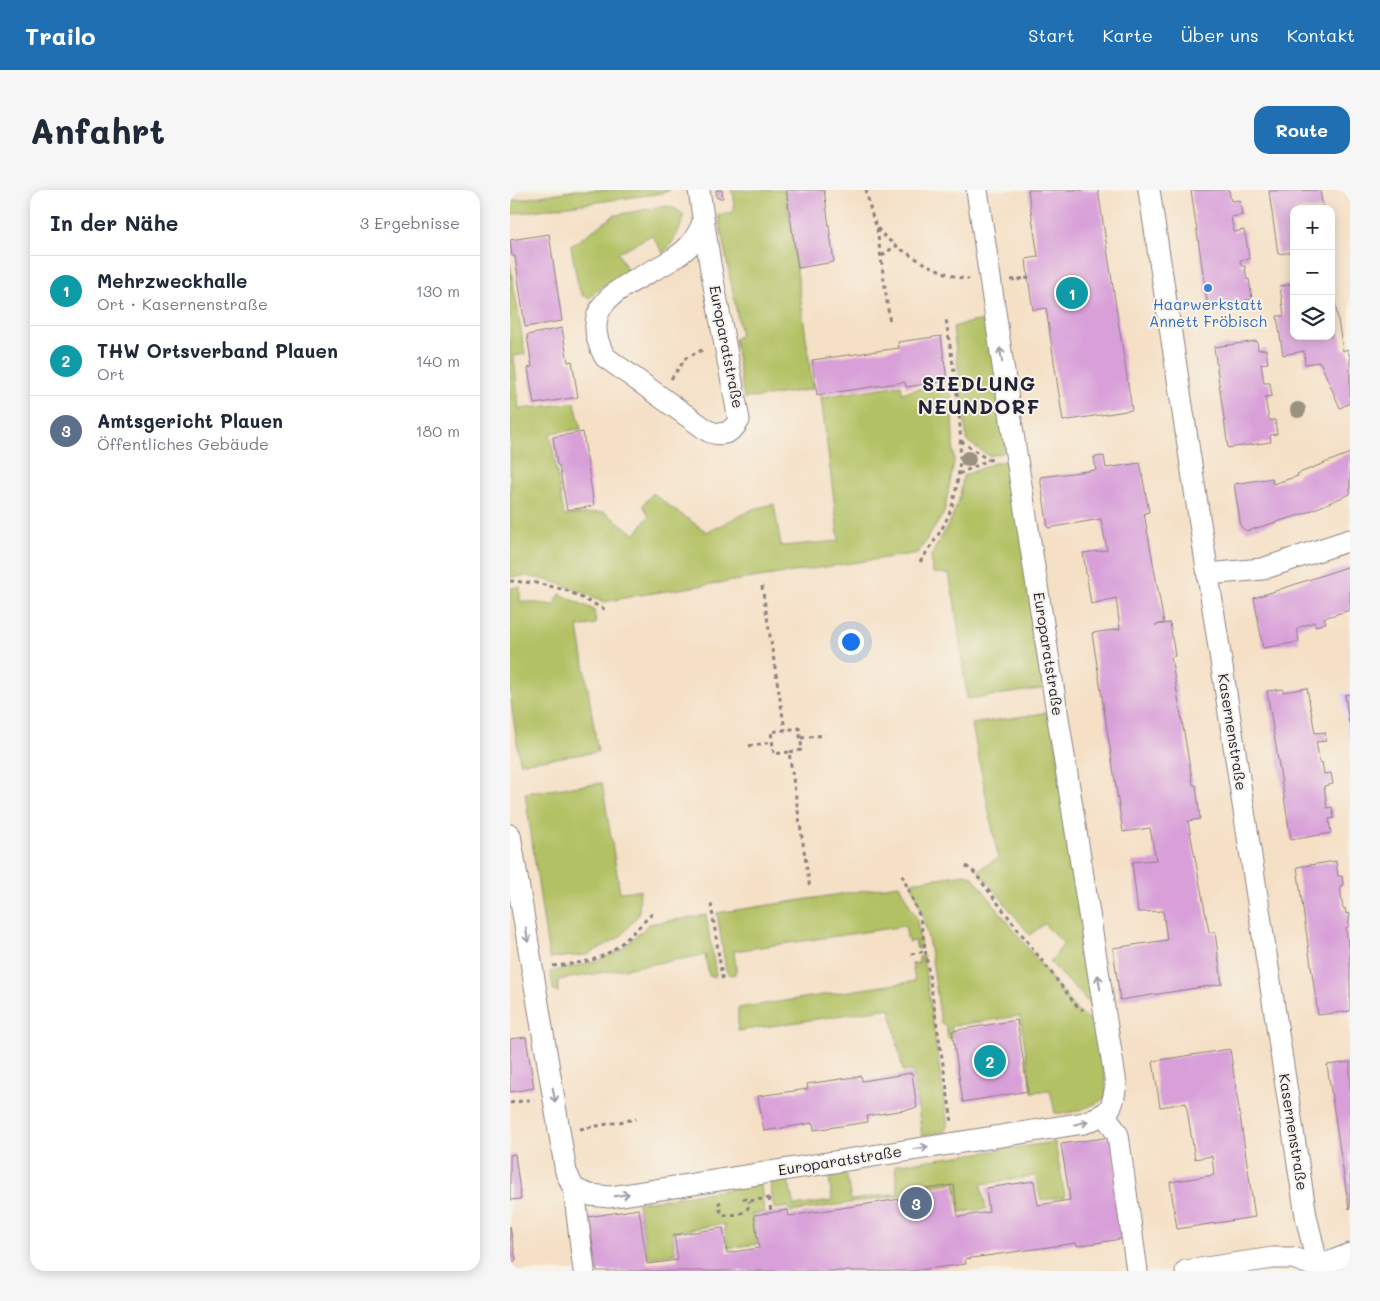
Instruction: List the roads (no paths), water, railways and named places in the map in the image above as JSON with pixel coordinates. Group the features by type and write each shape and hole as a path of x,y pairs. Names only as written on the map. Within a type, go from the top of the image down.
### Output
{"street":[{"name":"Europaratstraße","path":"698,190 739,420 734,429 724,434 708,431 606,357 599,345 596,324 599,312 606,300 617,290 673,258 689,246 697,236 703,222"},
{"name":"Europaratstraße","path":"574,1189 590,1195 610,1197 1084,1123 1105,1115 1113,1103 1116,1084 1016,454 996,280 977,190"},
{"name":"Kasernenstraße","path":"1149,190 1306,1216 1320,1269"},
{"path":"1208,574 1262,569 1350,540"},
{"path":"510,835 566,1172 574,1189 584,1271"},
{"path":"1105,1115 1118,1134 1136,1271"},
{"path":"1186,1271 1273,1258 1293,1258 1320,1269 1350,1254"}],"place":[{"name":"Haarwerkstatt Annett Fröbisch","path":"1208,288"},
{"name":"Mehrzweckhalle","path":"1072,293"},
{"name":"THW Ortsverband Plauen","path":"990,1061"},
{"name":"Amtsgericht Plauen","path":"916,1203"}],"district":[{"name":"SIEDLUNG NEUNDORF","path":"979,396"}]}
